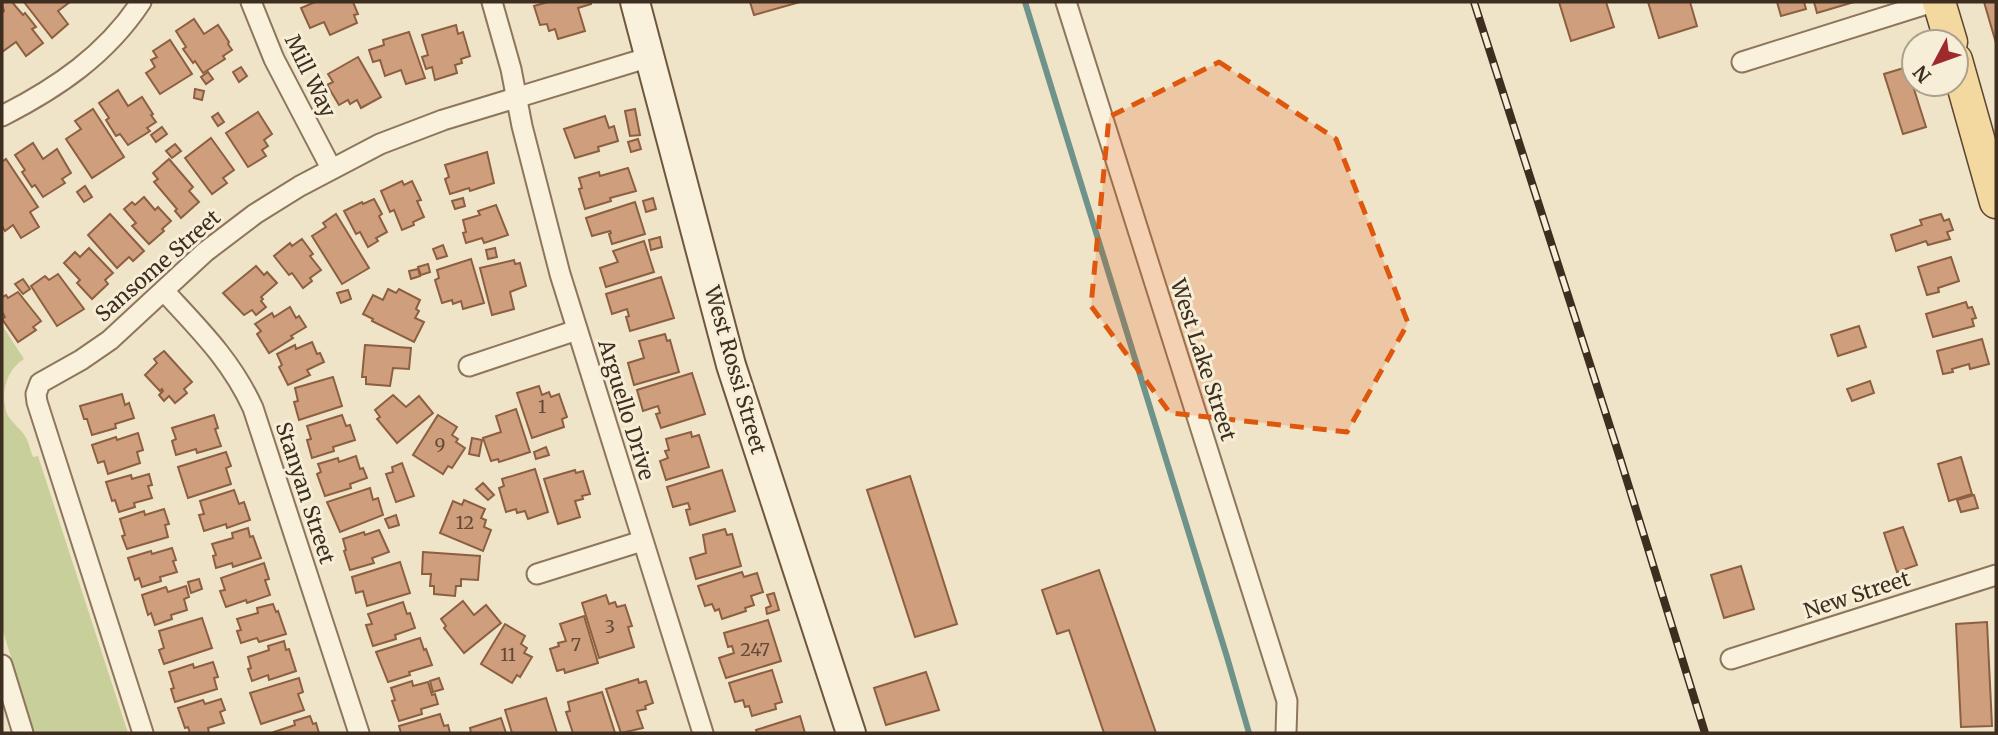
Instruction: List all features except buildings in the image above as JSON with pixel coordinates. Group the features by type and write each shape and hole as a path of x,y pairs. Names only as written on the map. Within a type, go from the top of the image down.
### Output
{"main road":[{"name":"West Rossi Street","path":"635,2 731,365 850,733"},
{"path":"1939,2 1947,28"},
{"path":"1968,98 1994,182"}],"street":[{"path":"2,116 46,93 75,73 114,37 141,2"},
{"name":"Mill Way","path":"251,2 274,59 331,168"},
{"name":"Arguello Drive","path":"492,2 511,69 515,98 551,239 577,330 703,733"},
{"name":"West Lake Street","path":"1066,2 1287,701 1286,733"},
{"path":"1742,62 1933,2"},
{"name":"Sansome Street","path":"143,733 40,413 36,394 40,383 96,350 205,252 255,214 331,168 380,144 443,120 650,57"},
{"name":"Stanyan Street","path":"164,291 230,366 253,408 359,733"},
{"path":"469,366 577,330"},
{"path":"537,574 642,541"},
{"name":"New Street","path":"1731,659 1996,575"},
{"path":"4,677 23,733"}],"highlighted area":[{"path":"1219,62 1336,139 1408,323 1347,432 1170,413 1091,306 1109,117"}],"green space":[{"path":"2,325 24,359 13,369 6,383 4,399 7,414 25,436 33,457 38,456 128,733 34,733 2,628"}],"waterway":[{"path":"1025,2 1249,733"}],"railway":[{"path":"1474,2 1705,733"}]}
